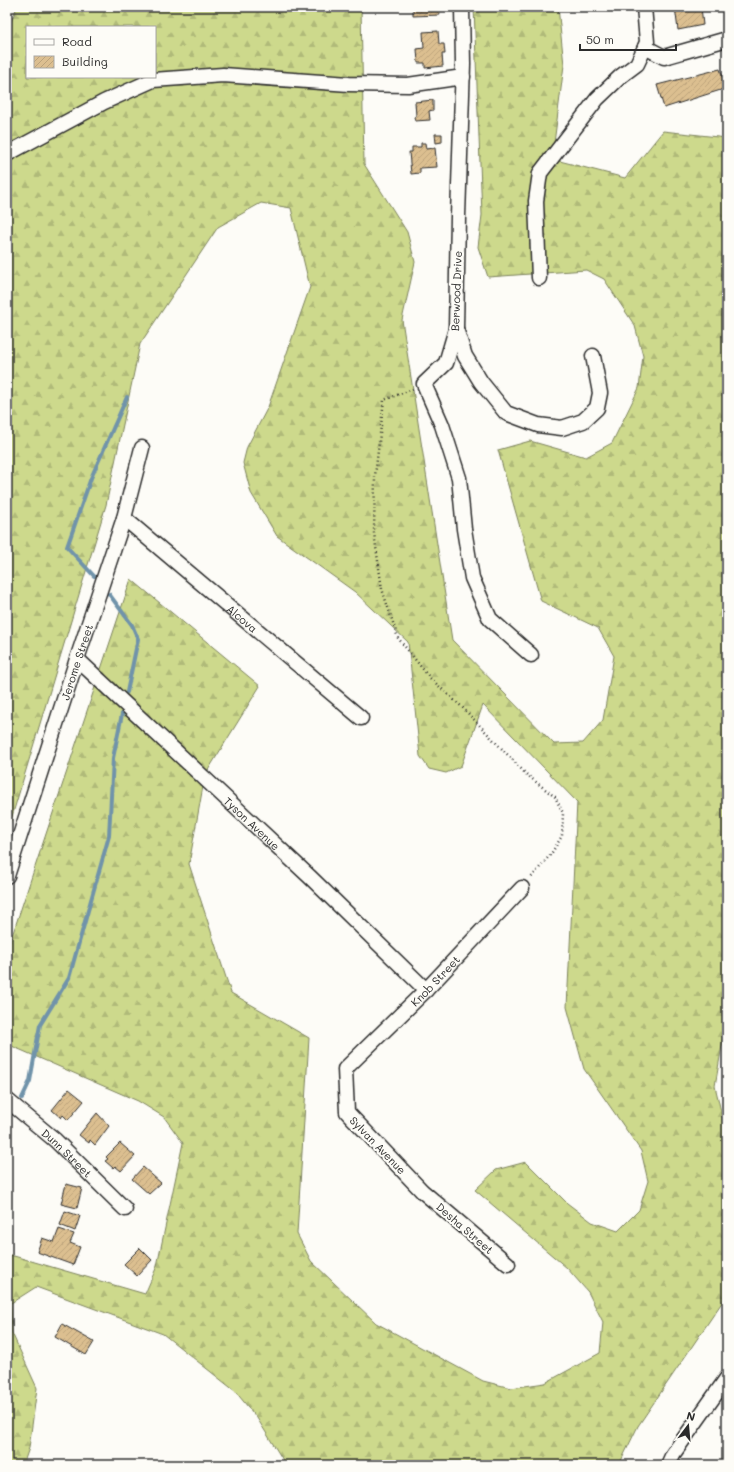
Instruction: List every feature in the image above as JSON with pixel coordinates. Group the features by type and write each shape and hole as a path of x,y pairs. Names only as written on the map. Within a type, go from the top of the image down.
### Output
{"street":[{"name":"Berwood Drive","path":"424,384 446,363 456,329 463,77 462,7"},
{"path":"539,278 536,201 540,172 597,99 621,76 637,64 647,42 644,7"},
{"path":"645,47 664,57 727,39"},
{"path":"7,154 104,102 153,80 224,75 349,84 408,85 463,77"},
{"path":"456,329 465,356 482,382 506,413 538,425 562,428 582,421 597,408 600,393 593,356"},
{"path":"424,384 442,426 459,478 464,529 472,578 490,619 531,655"},
{"name":"Jerome Street","path":"7,876 124,518 142,448"},
{"name":"Alcova","path":"124,518 361,718"},
{"name":"Tyson Avenue","path":"77,659 310,877 426,990"},
{"name":"Knob Street","path":"344,1069 426,990 522,888"},
{"name":"Sylvan Avenue","path":"344,1069 347,1112 422,1191"},
{"name":"Dunn Street","path":"7,1100 56,1140 125,1209"},
{"name":"Desha Street","path":"422,1191 508,1264"},
{"path":"668,1465 673,1454 727,1378"}],"path":[{"path":"424,384 384,400 375,476 374,533 382,589 398,638 430,678 462,707 526,774 555,797 563,813 562,836 551,854 522,888"}],"green space":[{"path":"17,7 361,7 364,164 407,232 415,262 402,320 452,640 554,744 583,743 603,720 614,656 598,628 541,601 498,450 530,441 586,457 612,443 639,388 643,356 635,326 604,279 586,270 488,277 478,247 482,215 474,7 558,7 564,65 552,159 625,178 663,131 727,138 727,1026 725,1028 715,1086 727,1137 727,1295 638,1426 619,1465 286,1465 257,1418 235,1391 163,1334 36,1287 11,1303 12,1333 37,1388 29,1448 23,1465 7,1465 7,1254 145,1294 157,1266 183,1143 164,1117 138,1101 7,1044 7,951 131,579 260,686 205,775 189,864 231,993 309,1038 297,1234 311,1261 376,1323 483,1381 511,1388 545,1383 600,1353 603,1322 588,1292 567,1268 475,1190 496,1170 526,1162 567,1203 592,1222 618,1231 639,1210 648,1181 641,1151 584,1069 567,1007 577,802 483,705 461,766 446,773 429,769 420,756 408,642 355,592 277,536 251,493 243,463 247,447 268,407 310,287 291,208 261,203 218,227 140,344 106,505 7,833 7,31"}],"building":[{"path":"413,7 439,7 440,15 413,16"},
{"path":"675,7 701,7 703,25 678,30"},
{"path":"438,31 439,44 444,44 445,54 442,54 443,66 425,68 425,63 418,63 417,49 424,48 423,32"},
{"path":"720,69 727,88 664,108 657,85"},
{"path":"433,100 433,110 429,111 430,120 415,121 415,102"},
{"path":"435,134 442,134 442,142 436,143"},
{"path":"421,143 425,143 426,149 435,148 437,167 420,168 420,173 411,174 409,152 412,152 412,147 421,147"},
{"path":"69,1089 84,1101 68,1120 63,1115 61,1118 52,1110"},
{"path":"97,1113 109,1126 95,1145 90,1140 89,1143 79,1135"},
{"path":"120,1143 135,1156 121,1171 115,1166 113,1168 105,1161 108,1159 106,1157"},
{"path":"143,1167 161,1183 149,1194 132,1179"},
{"path":"66,1184 82,1188 77,1208 61,1204"},
{"path":"65,1211 80,1216 75,1231 60,1225"},
{"path":"59,1229 74,1234 70,1243 80,1247 73,1265 37,1252 42,1238 54,1242"},
{"path":"140,1248 152,1260 137,1276 124,1264"},
{"path":"62,1324 94,1342 86,1355 55,1337"}],"waterway":[{"path":"94,576 67,547 91,478 127,397"},
{"path":"109,594 132,625 138,639 127,692"},
{"path":"22,1098 30,1081 40,1025 69,978 109,836 113,758 122,714"},
{"path":"7,1119 9,1114"}]}
